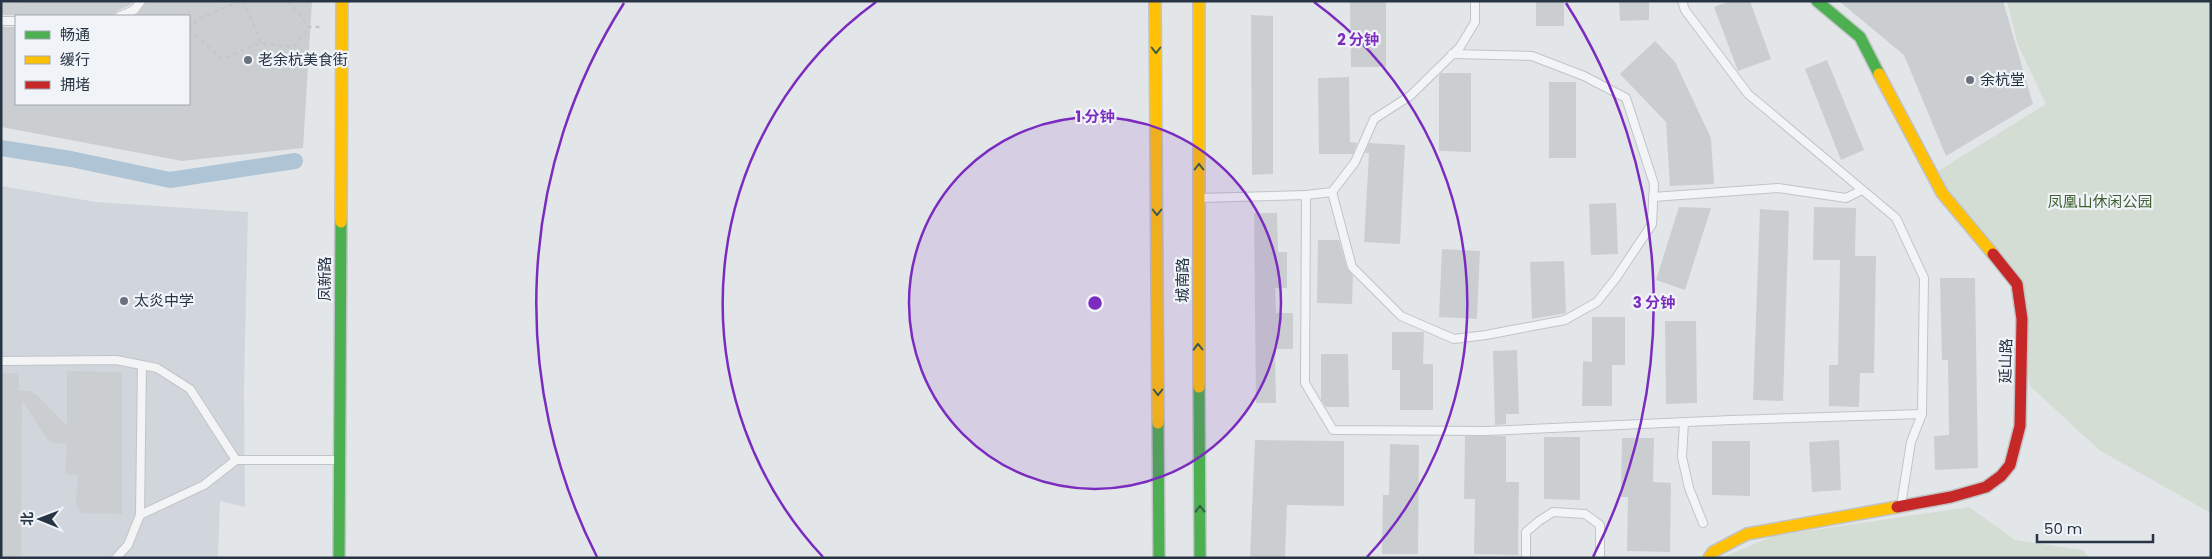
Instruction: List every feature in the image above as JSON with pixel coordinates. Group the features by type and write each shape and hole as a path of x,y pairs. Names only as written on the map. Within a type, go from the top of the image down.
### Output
{"main road":[{"name":"凤新路","path":"339,558 342,1"},
{"name":"城南路","path":"1155,1 1159,558"},
{"name":"城南路","path":"1199,1 1200,558"},
{"name":"延山路","path":"1708,558 1713,552 1747,534 1951,497 1986,487 2001,476 2010,465 2020,426 2022,319 2017,284 1942,193 1860,37 1817,1"}],"lane":[{"path":"122,15 134,10 141,1"},
{"path":"1198,198 1306,195 1332,192 1354,162 1374,119 1410,96 1460,47 1475,22 1475,1"},
{"path":"1682,1 1684,10 1748,94 1896,218 1924,278 1922,414 1911,442 1901,506"},
{"path":"1,22 15,21"},
{"path":"1332,192 1352,267 1401,316 1454,338 1486,335 1565,320 1596,302 1616,278 1652,224 1654,184 1626,98 1584,76 1532,56 1452,54"},
{"path":"1653,197 1778,188 1846,198 1862,190"},
{"path":"1306,195 1305,383 1333,430 1486,431 1922,414"},
{"path":"1,361 116,360 157,368 190,389 236,460"},
{"path":"116,558 128,545 140,515 142,365"},
{"path":"1684,422 1682,456 1689,488 1703,523"},
{"path":"140,515 204,485 236,460 339,460"},
{"path":"1526,558 1526,532 1538,521 1553,512 1585,514 1600,525 1600,558"}],"path":[{"path":"190,29 197,19 243,1 261,43"},
{"path":"288,1 309,27"},
{"path":"309,27 342,26"},
{"path":"190,31 222,59 261,43 294,47 309,27"}],"shaded area":[{"name":"太炎中学","path":"1,186 96,202 248,212 244,389 245,507 220,501 218,558 1,558"}],"green space":[{"name":"凤凰山休闲公园","path":"2007,1 2211,1 2211,513 2099,450 2030,386 2008,264 1935,173 2046,104 2018,45"},
{"path":"1969,507 2015,540 2083,550 2090,558 1721,558 1773,536"}],"building":[{"path":"134,1 117,11 115,15 1,15 1,3"},
{"name":"老余杭美食街","path":"147,1 312,1 303,148 182,161 1,127 1,27 15,27 15,105 190,105 190,15 135,15"},
{"path":"1350,1 1386,1 1386,67 1351,67"},
{"path":"1536,1 1564,1 1564,26 1536,26"},
{"path":"1619,1 1649,1 1649,20 1620,21"},
{"path":"1730,1 1750,1 1771,59 1738,71 1714,7"},
{"name":"余杭堂","path":"1839,1 2003,1 2033,104 1946,156 1904,55"},
{"path":"1251,15 1273,16 1273,174 1252,175"},
{"path":"1655,41 1675,62 1711,138 1714,184 1670,186 1666,122 1620,74"},
{"path":"1827,60 1864,150 1841,160 1805,69"},
{"path":"1441,73 1471,73 1471,152 1439,151 1439,76"},
{"path":"1349,77 1350,142 1357,143 1353,154 1319,154 1318,78"},
{"path":"1549,82 1576,82 1576,158 1549,158"},
{"path":"1369,143 1405,145 1400,244 1364,242 1369,153 1365,153"},
{"path":"1616,203 1618,254 1591,255 1589,204"},
{"path":"1679,207 1711,208 1685,290 1656,280"},
{"path":"1814,207 1856,208 1855,256 1876,256 1874,373 1860,373 1859,407 1829,406 1829,365 1838,365 1840,260 1813,260"},
{"path":"1760,209 1789,211 1783,401 1753,400"},
{"path":"1254,213 1277,213 1278,252 1287,252 1287,288 1275,288 1276,313 1293,313 1293,349 1275,349 1276,403 1256,403"},
{"path":"1318,240 1339,240 1347,268 1353,276 1352,304 1317,303"},
{"path":"1442,249 1480,251 1477,319 1439,317"},
{"path":"1564,261 1566,313 1532,319 1530,262"},
{"path":"1940,278 1975,278 1978,468 1935,470 1934,436 1949,435 1948,360 1942,360"},
{"path":"1592,317 1625,317 1625,365 1612,365 1612,406 1582,406 1583,361 1592,362"},
{"path":"1665,321 1696,321 1697,403 1666,404"},
{"path":"1392,332 1424,332 1423,364 1433,364 1433,410 1400,410 1400,370 1392,370"},
{"path":"1517,350 1519,414 1506,414 1506,424 1495,425 1493,351"},
{"path":"1321,354 1348,354 1349,407 1326,407 1321,400"},
{"path":"67,371 122,372 122,514 82,513 76,505 78,475 65,474 67,444 53,443 47,439 22,400 21,558 1,558 1,373 19,373 19,391 30,391 38,396 67,426"},
{"path":"1465,436 1506,436 1506,482 1519,482 1518,555 1474,554 1475,499 1464,499"},
{"path":"1544,437 1580,437 1580,500 1544,499"},
{"path":"1622,438 1654,438 1653,482 1671,483 1670,552 1627,551 1628,497 1621,497"},
{"path":"1255,440 1344,441 1344,506 1287,505 1285,558 1250,558"},
{"path":"1839,440 1841,490 1812,492 1809,442"},
{"path":"1712,441 1750,441 1750,496 1712,495"},
{"path":"1390,444 1419,445 1418,554 1382,554 1383,495 1389,495"}],"waterway":[{"path":"1,148 71,159 170,180 295,161"}],"traffic: fast":[{"path":"1817,1 1860,37 1879,74"},
{"path":"339,558 341,222"},
{"path":"1199,387 1200,558"},
{"path":"1158,423 1159,558"}],"traffic: slow":[{"path":"341,222 342,1"},
{"path":"1155,1 1158,423"},
{"path":"1199,1 1199,387"},
{"path":"1879,74 1942,193 1993,254"},
{"path":"1709,558 1713,552 1747,534 1897,507"}],"traffic: jam":[{"path":"1897,507 1951,497 1986,487 2001,476 2010,465 2020,426 2022,319 2017,284 1993,254"}],"place":[{"name":"老余杭美食街","path":"248,60"},
{"name":"余杭堂","path":"1970,80"},
{"name":"太炎中学","path":"124,301"}]}
